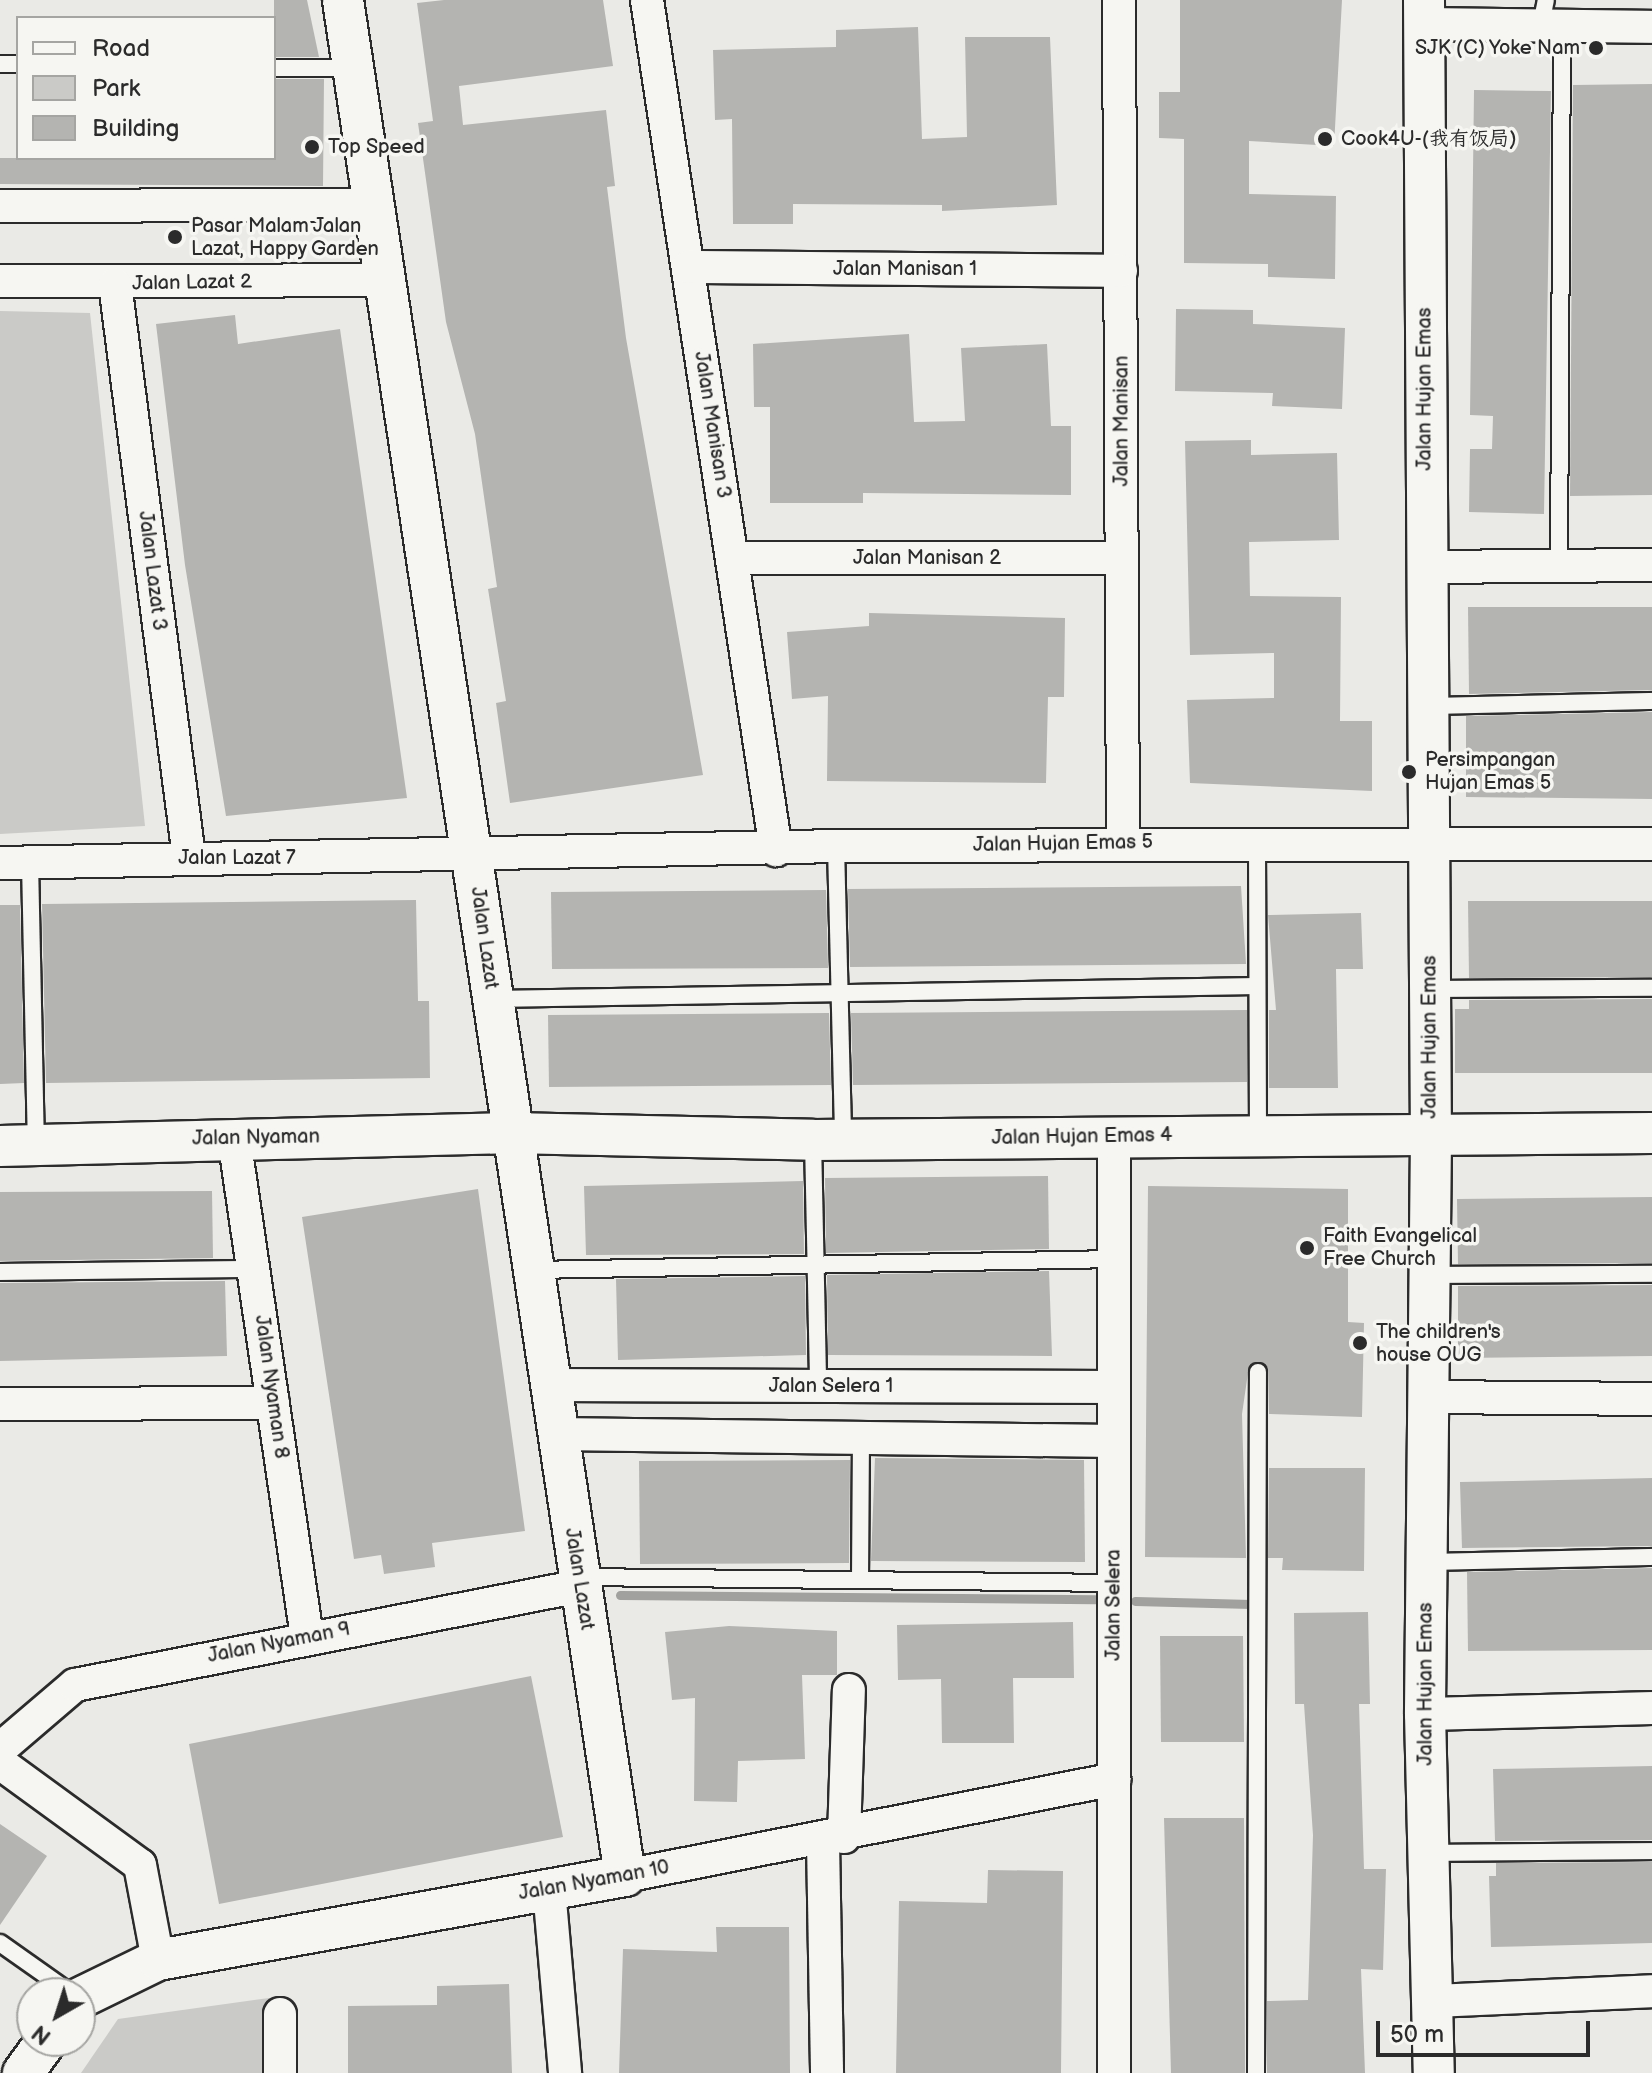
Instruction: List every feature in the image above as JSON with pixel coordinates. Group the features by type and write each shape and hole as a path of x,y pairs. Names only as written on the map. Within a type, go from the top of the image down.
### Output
{"street":[{"name":"Jalan Lazat","path":"343,0 371,205 474,859 556,1434 625,1876"},
{"name":"Jalan Manisan 3","path":"647,0 776,850"},
{"name":"Jalan Manisan","path":"1119,0 1123,843"},
{"path":"1423,12 1550,17 1652,27"},
{"name":"Jalan Hujan Emas","path":"1423,12 1431,1137 1425,1714 1434,2073"},
{"path":"0,206 371,205"},
{"name":"Jalan Manisan 1","path":"688,267 1121,271"},
{"name":"Jalan Lazat 2","path":"0,281 115,284 383,280"},
{"name":"Jalan Lazat 3","path":"115,284 189,857"},
{"name":"Jalan Manisan 2","path":"732,558 1122,558"},
{"path":"1426,567 1652,565"},
{"name":"Jalan Hujan Emas 5","path":"474,859 836,846 1123,843 1428,848 1652,844"},
{"name":"Jalan Lazat 7","path":"15,863 189,857 474,859"},
{"name":"Jalan Nyaman","path":"18,1145 512,1133"},
{"name":"Jalan Hujan Emas 4","path":"512,1133 828,1139 1652,1133"},
{"name":"Jalan Selera","path":"1114,1137 1114,2073"},
{"name":"Jalan Nyaman 8","path":"234,1138 307,1637"},
{"name":"Jalan Selera 1","path":"549,1385 1114,1387"},
{"path":"1426,1397 1652,1399"},
{"path":"0,1404 273,1403"},
{"path":"556,1434 1114,1441"},
{"name":"Jalan Nyaman 9","path":"0,1749 75,1685 579,1581"},
{"path":"827,2073 833,1839 849,1690"},
{"path":"1425,1714 1652,1708"},
{"path":"0,1763 140,1865 158,1960"},
{"name":"Jalan Nyaman 10","path":"96,1990 158,1960 833,1839 1114,1779"},
{"path":"549,1889 565,2073"},
{"path":"1434,2001 1652,1991"},
{"path":"280,2014 280,2073"}],"lane":[{"path":"1550,17 1559,566"},
{"path":"276,68 352,68"},
{"path":"1427,706 1652,701"},
{"path":"1257,845 1258,1136"},
{"path":"818,1386 814,1265 840,993 836,846"},
{"path":"15,863 18,1145"},
{"path":"493,999 1257,986"},
{"path":"1429,989 1652,988"},
{"path":"532,1270 1114,1259"},
{"path":"0,1272 254,1269"},
{"path":"1428,1275 1652,1274"},
{"path":"1256,2073 1258,1372"},
{"path":"860,1580 861,1438"},
{"path":"1425,1562 1652,1557"},
{"path":"579,1581 1114,1583"},
{"path":"1429,1853 1652,1851"},
{"path":"0,1943 48,1977"}],"green space":[{"path":"0,311 90,313 145,826 0,834"},
{"path":"269,1998 263,2073 81,2073 92,2057 96,2057 96,2051 118,2019"}],"building":[{"path":"274,0 307,0 319,57 276,57"},
{"path":"444,0 603,0 613,66 459,86 463,125 606,110 615,186 607,187 626,338 703,775 510,803 496,703 506,701 488,589 497,587 475,434 446,322 418,123 433,121 417,3"},
{"path":"1180,0 1342,0 1334,146 1249,141 1249,194 1336,196 1335,279 1268,277 1268,264 1184,263 1184,139 1159,138 1159,92 1180,92"},
{"path":"918,27 922,139 967,137 965,37 1050,37 1057,205 942,211 942,205 793,204 793,224 733,224 732,119 715,120 713,50 836,47 836,30"},
{"path":"276,79 324,79 323,186 0,184 0,158 276,160"},
{"path":"1652,84 1652,495 1570,496 1573,85"},
{"path":"1474,90 1551,91 1544,514 1469,512 1470,449 1492,449 1493,416 1470,415"},
{"path":"1176,309 1253,310 1253,324 1345,328 1342,409 1272,406 1273,393 1175,391"},
{"path":"235,315 238,344 340,329 407,798 226,816 185,565 156,324"},
{"path":"909,334 914,422 965,421 961,348 1047,344 1051,426 1071,426 1071,495 863,493 863,503 770,503 770,407 754,407 753,344"},
{"path":"1251,440 1251,455 1337,453 1339,540 1249,542 1250,596 1341,597 1340,721 1372,721 1372,791 1190,783 1187,700 1274,698 1274,653 1190,655 1185,441"},
{"path":"1468,607 1652,607 1652,690 1469,694"},
{"path":"869,613 1065,618 1064,697 1048,697 1046,783 827,781 828,696 792,699 787,632 869,626"},
{"path":"1652,712 1652,799 1466,797 1466,716"},
{"path":"1241,886 1246,964 850,967 848,889"},
{"path":"826,890 828,968 552,969 551,892"},
{"path":"416,900 418,1001 429,1001 430,1078 46,1083 42,904"},
{"path":"1468,901 1652,901 1652,977 1469,978"},
{"path":"0,905 20,905 24,1083 0,1084"},
{"path":"1361,913 1363,969 1336,969 1338,1088 1269,1088 1269,1010 1276,1010 1268,915"},
{"path":"1652,999 1652,1073 1455,1073 1455,1009 1469,1009 1469,1000"},
{"path":"1247,1010 1247,1082 853,1085 851,1013"},
{"path":"829,1013 831,1085 549,1087 548,1015"},
{"path":"1048,1176 1049,1249 826,1253 825,1178"},
{"path":"803,1181 804,1254 586,1255 584,1186"},
{"path":"1148,1186 1348,1189 1348,1322 1364,1323 1362,1417 1269,1414 1268,1367 1249,1366 1242,1414 1246,1558 1145,1557"},
{"path":"478,1189 525,1531 432,1543 435,1567 384,1574 381,1555 354,1559 302,1217"},
{"path":"212,1191 213,1258 0,1261 0,1192"},
{"path":"1652,1197 1652,1263 1458,1264 1457,1199"},
{"path":"1049,1271 1052,1356 828,1355 827,1275"},
{"path":"805,1276 806,1355 618,1360 616,1279"},
{"path":"225,1281 227,1356 0,1361 0,1283"},
{"path":"1652,1285 1652,1356 1458,1358 1458,1286"},
{"path":"875,1458 1084,1460 1085,1562 871,1561"},
{"path":"850,1460 849,1563 640,1564 639,1461"},
{"path":"1269,1468 1365,1468 1364,1571 1282,1570 1283,1558 1268,1558"},
{"path":"1652,1478 1652,1546 1462,1548 1460,1482"},
{"path":"1652,1568 1652,1650 1468,1651 1467,1572"},
{"path":"1368,1612 1370,1704 1359,1704 1364,1869 1386,1869 1383,1970 1361,1969 1365,2073 1267,2073 1267,2001 1308,2000 1313,1835 1304,1704 1295,1704 1294,1613"},
{"path":"1073,1622 1074,1678 1013,1678 1014,1743 942,1743 941,1679 898,1680 897,1625"},
{"path":"729,1626 837,1631 837,1675 802,1675 805,1759 738,1761 737,1802 694,1801 695,1698 672,1700 665,1632"},
{"path":"1160,1636 1243,1636 1244,1742 1161,1742"},
{"path":"531,1676 563,1837 219,1904 189,1744"},
{"path":"1652,1766 1652,1840 1495,1841 1493,1769"},
{"path":"1164,1818 1244,1818 1245,2073 1171,2073"},
{"path":"0,1824 47,1856 0,1925"},
{"path":"1652,1862 1652,1943 1491,1947 1489,1876 1496,1876 1496,1863"},
{"path":"988,1870 1063,1871 1061,2073 896,2073 899,1901 987,1903"},
{"path":"716,1927 789,1927 790,2073 619,2073 623,1949 717,1952"},
{"path":"509,1984 512,2073 348,2073 348,2006 437,2005 437,1986"}],"waterway":[{"path":"620,1595 1095,1599"},
{"path":"1135,1601 1251,1604"}],"place":[{"name":"SJK (C) Yoke Nam","path":"1596,48"},
{"name":"Cook4U-(我有饭局)","path":"1325,139"},
{"name":"Top Speed","path":"312,147"},
{"name":"Pasar Malam Jalan Lazat, Happy Garden","path":"175,237"},
{"name":"Persimpangan Hujan Emas 5","path":"1409,772"},
{"name":"Faith Evangelical Free Church","path":"1307,1248"},
{"name":"The children's house OUG","path":"1360,1343"}]}
